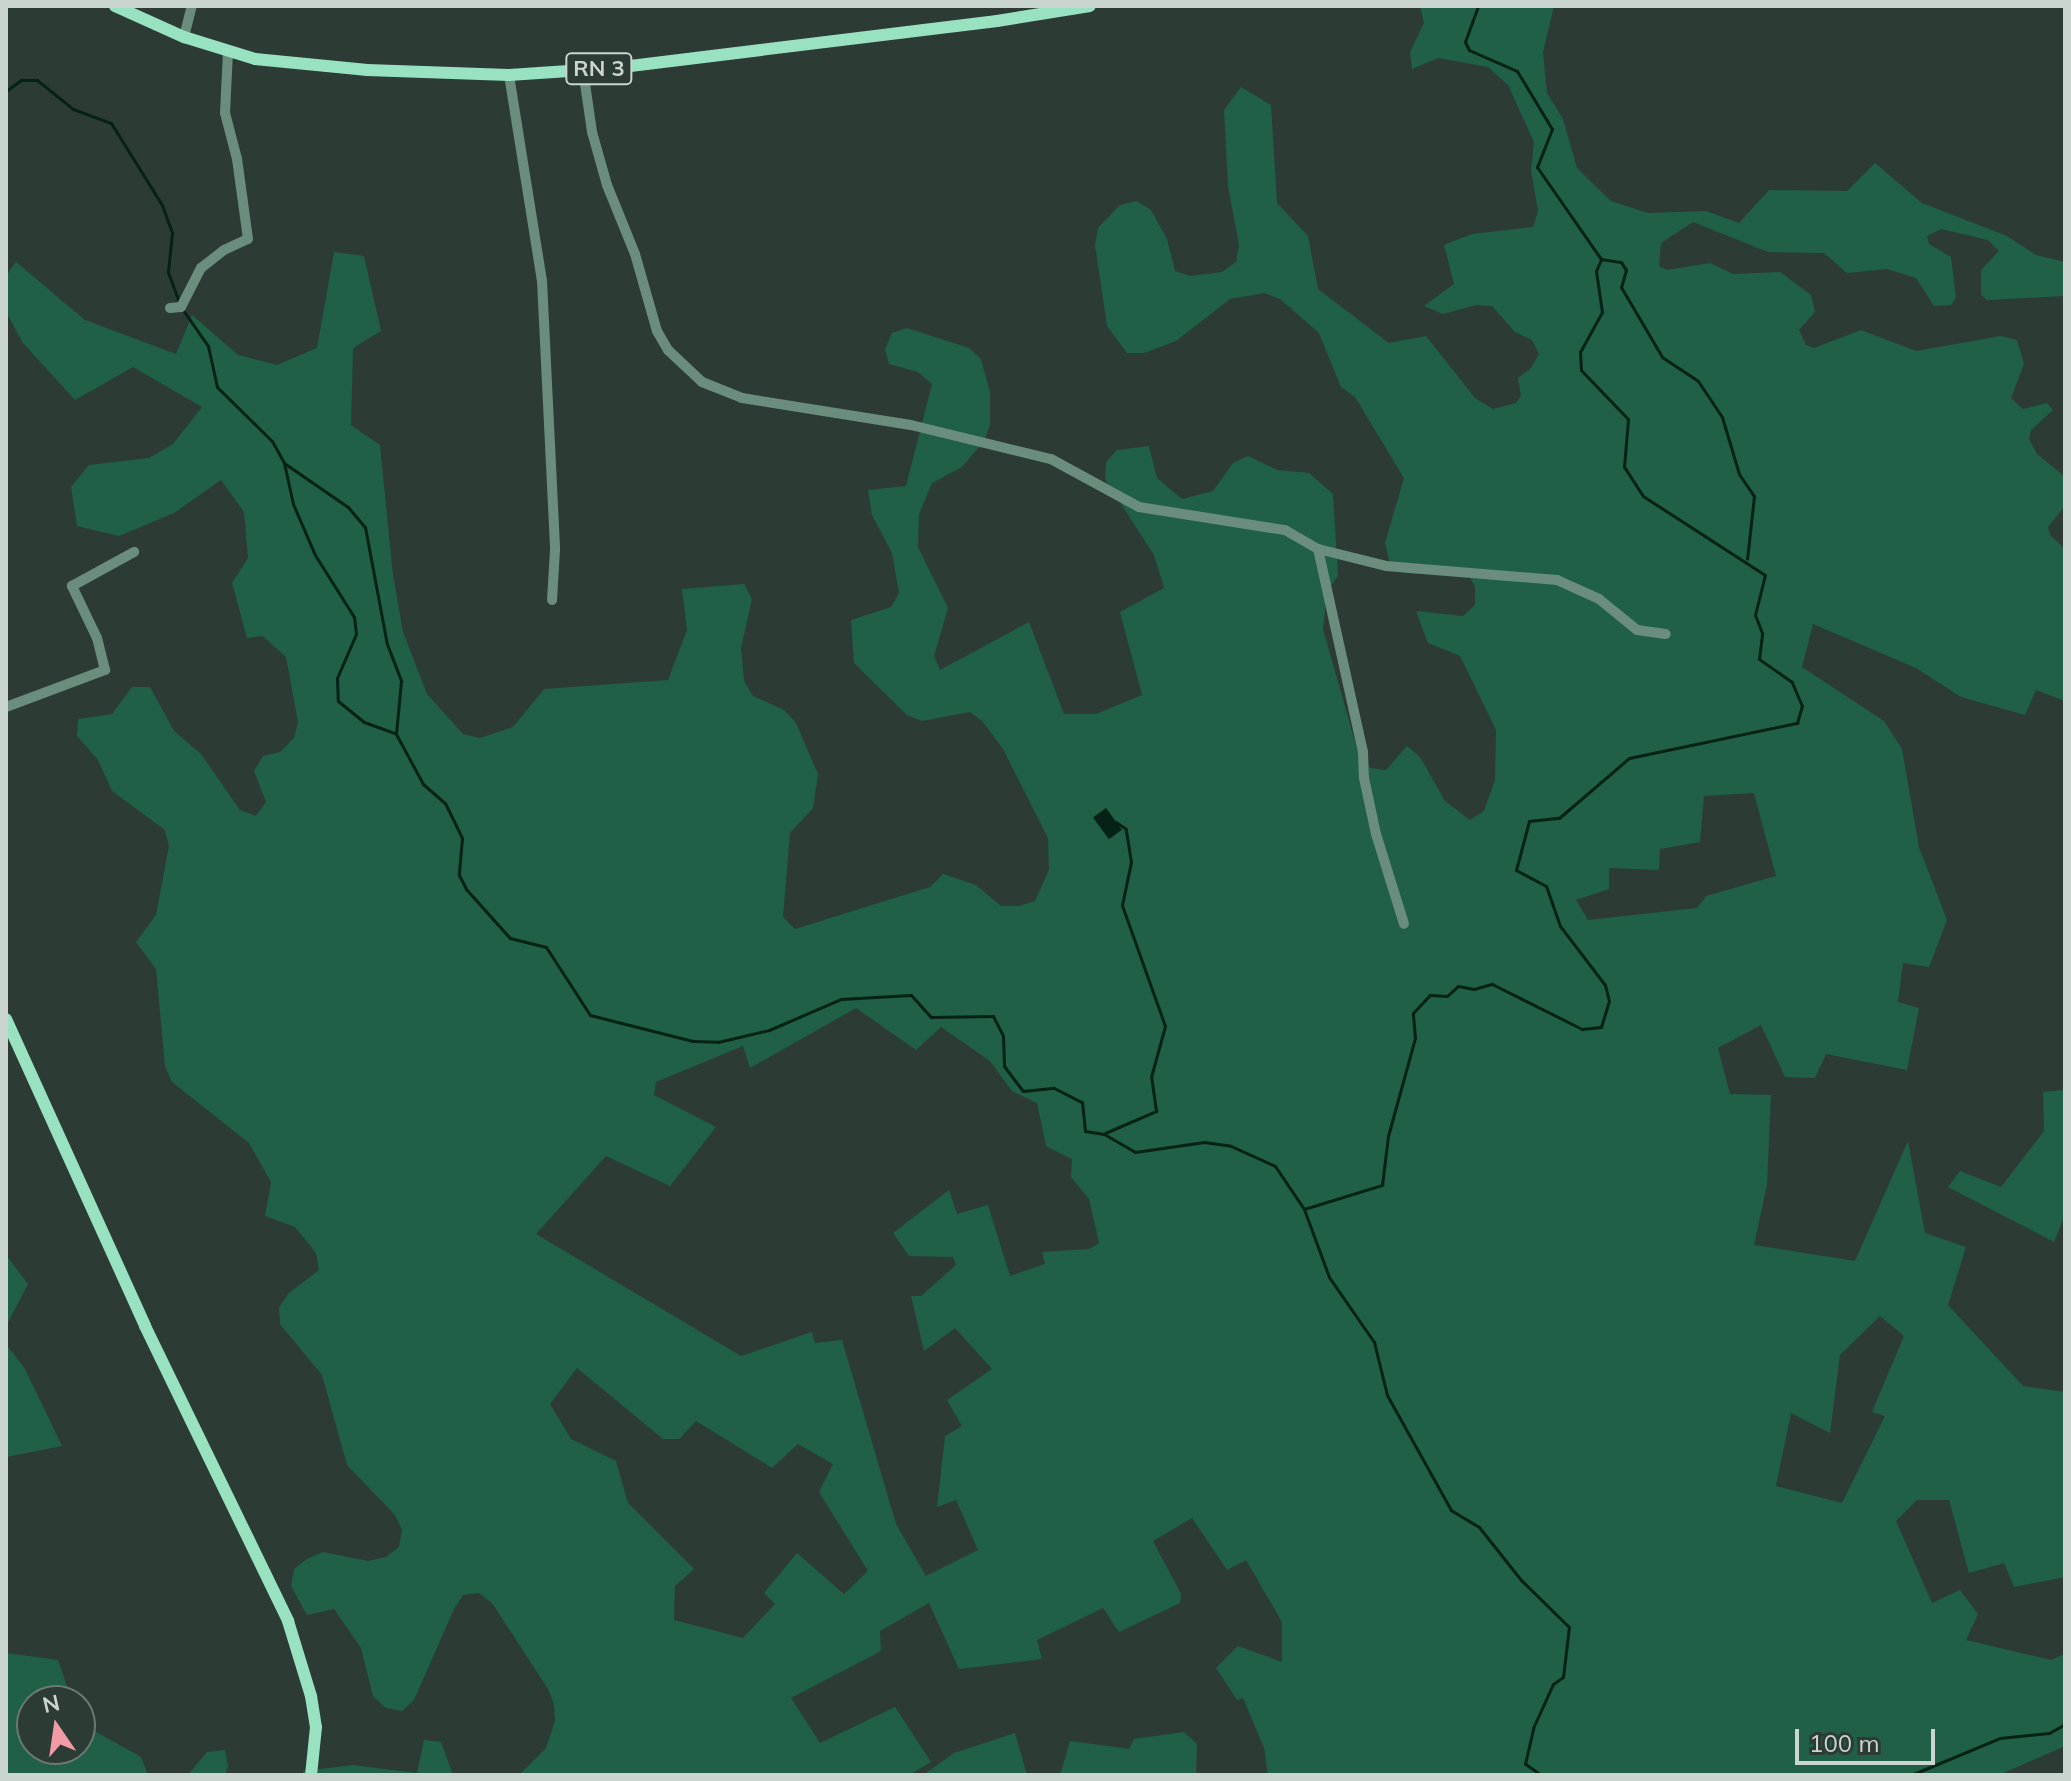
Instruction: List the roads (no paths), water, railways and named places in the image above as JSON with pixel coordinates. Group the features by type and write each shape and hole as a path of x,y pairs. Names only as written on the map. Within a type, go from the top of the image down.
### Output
{"main road":[{"name":"RN 3","path":"115,6 184,37 228,51 297,65 509,75 583,70 997,21 1090,6"},
{"path":"6,1019 145,1326 288,1621 311,1696 316,1727 311,1775"}],"street":[{"path":"184,37 192,6"},
{"path":"170,308 181,307 194,275 201,268 224,250 248,239 237,159 225,113 228,51"},
{"path":"583,70 592,132 607,185 635,254 657,331 668,350 702,382 742,398 911,425 1051,459 1139,507 1285,530 1318,549 1386,566 1557,580 1599,599 1637,630 1666,634"},
{"path":"509,75 542,281 555,550 552,600"},
{"path":"1318,549 1363,752 1364,778 1376,834 1404,924"},
{"path":"6,707 105,670 97,638 72,586 134,552"}],"waterway":[{"path":"1478,6 1465,42 1469,50 1517,71 1552,129 1537,167 1601,259 1621,262 1626,270 1621,287 1662,357 1698,381 1722,417 1739,474 1754,496 1747,559"},
{"path":"6,91 21,80 37,80 73,109 111,123 162,205 172,233 168,272 179,303"},
{"path":"1541,1775 1525,1764 1533,1728 1553,1684 1563,1677 1569,1627 1521,1580 1479,1527 1451,1510 1387,1395 1374,1342 1329,1277 1304,1209 1382,1185 1388,1136 1415,1038 1413,1013 1430,995 1447,996 1458,986 1474,989 1492,984 1582,1029 1601,1027 1609,1001 1605,985 1560,926 1546,886 1516,870 1529,821 1559,818 1629,758 1797,723 1802,706 1792,682 1759,659 1762,633 1755,615 1765,575 1643,496 1624,467 1628,419 1581,370 1580,352 1602,312 1596,271 1601,259"},
{"path":"183,310 208,346 217,387 272,441 284,463 348,507 365,527 387,644 401,681 396,734 423,784 445,803 462,838 459,875 466,889 510,938 546,947 590,1015 693,1041 718,1042 769,1030 841,999 911,995 931,1017 993,1016 1003,1036 1004,1066 1023,1091 1054,1088 1082,1102 1085,1131 1104,1134 1135,1152 1204,1142 1231,1146 1275,1166 1304,1209"},
{"path":"284,463 293,504 315,555 354,617 356,634 337,678 338,701 364,722 394,733"},
{"path":"1105,1133 1156,1111 1151,1077 1165,1026 1122,905 1131,862 1126,829 1116,822"},
{"path":"1911,1775 2000,1738 2049,1733 2065,1724"}]}
